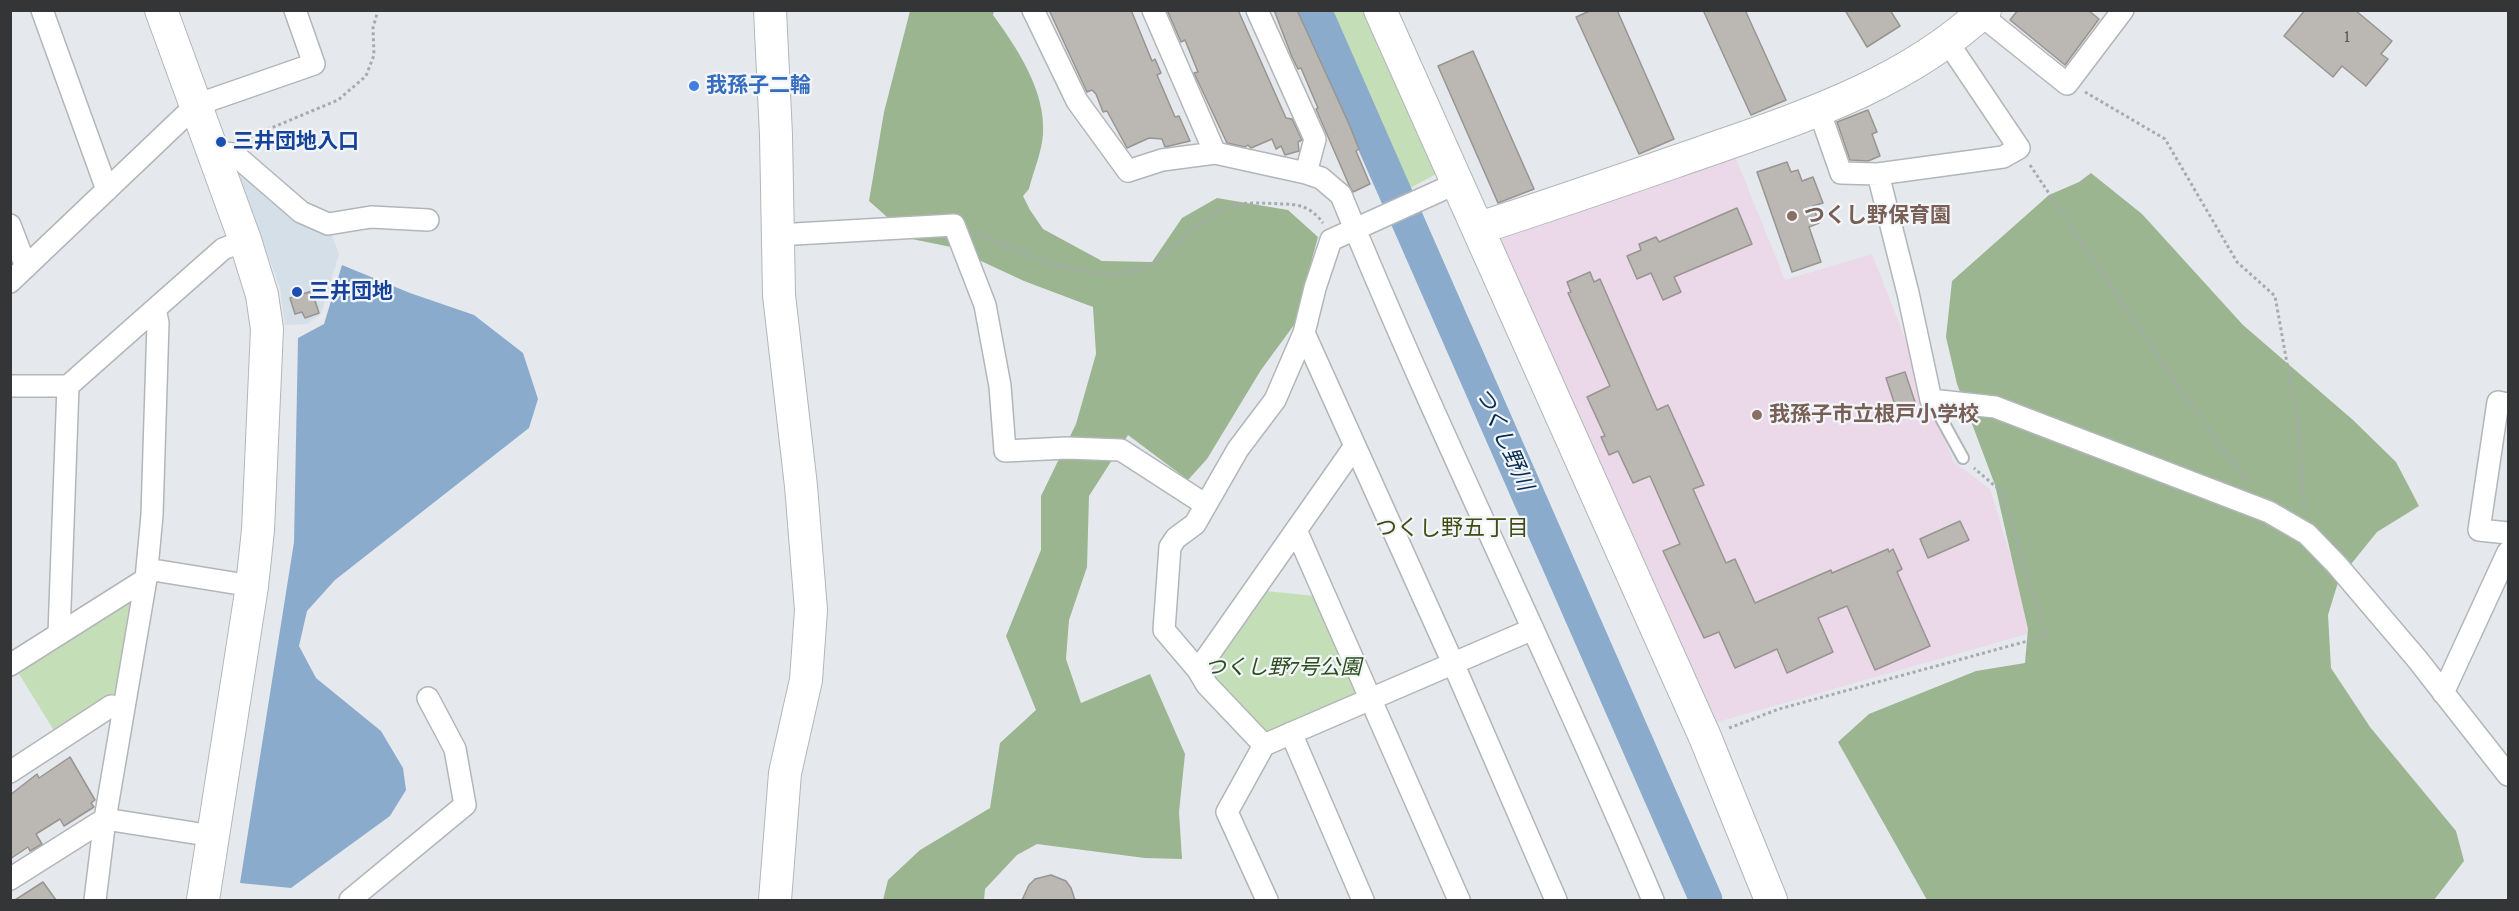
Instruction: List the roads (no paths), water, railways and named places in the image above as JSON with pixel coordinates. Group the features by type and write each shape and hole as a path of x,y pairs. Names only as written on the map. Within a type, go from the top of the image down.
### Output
{"street":[{"path":"42,10 107,190"},
{"path":"161,10 245,240 262,295 267,329 258,530 252,586 203,900"},
{"path":"18,275 196,105 314,64 295,10"},
{"path":"770,10 776,135 779,295 801,486 811,610 806,680 785,772 775,900"},
{"path":"1033,10 1077,101 1128,171 1162,160 1215,153 1306,173 1321,178 1341,195 1533,629 1600,774 1653,900"},
{"path":"1152,10 1215,153"},
{"path":"1257,10 1315,139 1306,173"},
{"path":"1380,10 1705,737 1771,900"},
{"path":"1479,228 1820,110 1896,75 1947,41 1983,13 2067,84 2123,10"},
{"path":"1820,110 1841,173 1878,174 2003,157 2019,148 1947,41"},
{"path":"213,152 234,154 301,212 328,224 371,217 429,220"},
{"path":"1878,174 1908,293 1931,400 1995,407 2270,512 2307,534 2344,574 2508,775"},
{"path":"1264,745 1207,685 1198,670 1164,630 1170,547 1176,538 1195,524 1238,449 1275,400 1304,333 1315,288 1331,240 1457,183"},
{"path":"10,225 18,275"},
{"path":"777,235 954,225 985,305 1000,386 1005,451 1121,450 1206,505"},
{"path":"10,386 68,386 223,249 245,240"},
{"path":"95,900 105,819 147,574 158,323 155,309"},
{"path":"1304,333 1453,663 1556,900"},
{"path":"59,634 68,386"},
{"path":"2508,404 2498,402 2479,530 2508,533"},
{"path":"1198,670 1355,446"},
{"path":"1296,530 1459,900"},
{"path":"2443,693 2508,552"},
{"path":"10,665 147,574 252,586"},
{"path":"1267,900 1227,812 1264,745 1533,629"},
{"path":"350,900 465,805 455,749 428,698"},
{"path":"10,772 111,706 124,708"},
{"path":"1290,733 1363,900"},
{"path":"10,879 105,819 213,836"}],"lane":[{"path":"1931,400 1963,458"}],"water":[{"path":"342,265 410,293 474,315 523,353 538,399 529,428 335,580 307,611 299,646 316,678 381,731 403,768 406,790 390,816 291,888 240,883 294,542 298,338 324,324"}],"waterway":[{"name":"つくし野川","path":"1315,10 1706,900"}],"place":[{"name":"我孫子二輪","path":"694,86"},
{"name":"三井団地入口","path":"221,142"},
{"name":"つくし野保育園","path":"1792,216"},
{"name":"三井団地","path":"297,292"},
{"name":"我孫子市立根戸小学校","path":"1757,415"}],"district":[{"name":"つくし野五丁目","path":"1452,528"}],"park label":[{"name":"つくし野7号公園","path":"1283,668"}]}
